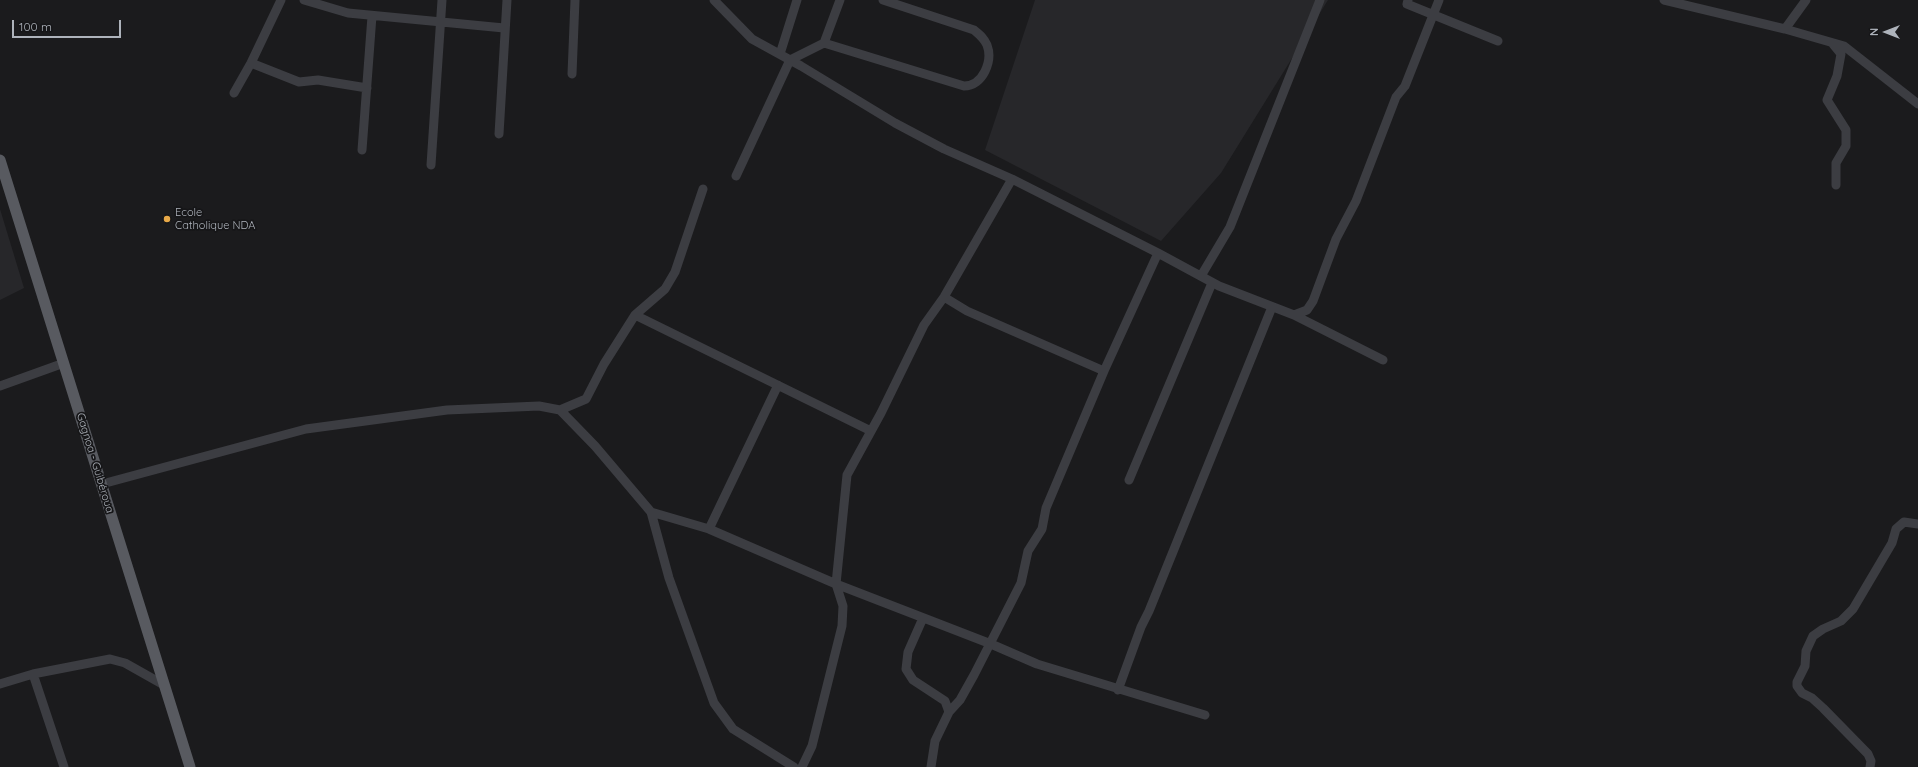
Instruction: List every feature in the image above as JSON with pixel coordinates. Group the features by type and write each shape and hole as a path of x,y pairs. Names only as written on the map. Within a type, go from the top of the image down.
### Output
{"main road":[{"name":"Gagnoa - Guibéroua","path":"0,160 190,767"}],"street":[{"path":"234,93 251,63 281,0"},
{"path":"304,0 328,8 372,16 504,28"},
{"path":"431,165 442,0"},
{"path":"499,134 504,28 507,0"},
{"path":"572,74 575,0"},
{"path":"714,0 752,39 780,54 895,124 944,149 1012,180 1158,253 1212,283 1294,315 1383,360"},
{"path":"780,54 797,0"},
{"path":"736,176 790,60 824,43 840,0"},
{"path":"824,43 964,86 970,86 980,80 985,71 989,53 982,36 974,30 883,0"},
{"path":"1201,276 1230,227 1320,0"},
{"path":"1408,0 1407,4 1498,41"},
{"path":"1294,315 1307,310 1313,301 1336,239 1356,200 1396,97 1405,86 1439,0"},
{"path":"1664,0 1785,29 1844,46 1918,104"},
{"path":"1785,29 1806,0"},
{"path":"362,150 372,16"},
{"path":"1832,43 1840,54 1837,76 1827,100 1846,130 1846,146 1836,164 1836,185"},
{"path":"251,63 299,82 318,80 367,88"},
{"path":"802,767 812,746 842,626 843,606 836,584 847,475 882,413 924,325 944,297 1012,180"},
{"path":"102,484 306,429 447,410 539,406 560,410 586,399 590,394 604,364 635,315 665,289 675,272 703,189"},
{"path":"931,767 935,741 949,712 960,700 991,644 1021,583 1028,551 1042,529 1046,508 1104,371 1158,253"},
{"path":"1129,480 1212,283"},
{"path":"944,297 967,311 1104,371"},
{"path":"1118,690 1141,627 1150,610 1272,307"},
{"path":"635,315 871,431"},
{"path":"0,386 64,364"},
{"path":"709,529 778,385"},
{"path":"560,410 595,446 651,512 670,578 714,703 733,728 794,767"},
{"path":"651,512 709,529 836,584 991,644 1037,664 1118,690 1205,715"},
{"path":"1870,767 1871,761 1868,754 1823,708 1812,698 1802,693 1797,686 1797,682 1805,666 1806,651 1813,636 1840,620 1853,609 1892,544 1896,529 1904,522 1918,524"},
{"path":"922,618 908,652 906,669 913,680 945,701 949,712"},
{"path":"0,684 33,674 110,659 125,663 164,685"},
{"path":"33,674 64,767"}],"shaded area":[{"path":"1035,0 1328,0 1221,173 1161,241 985,150"},
{"path":"0,209 24,288 0,300"}],"place":[{"name":"Ecole Catholique NDA","path":"167,219"}]}
